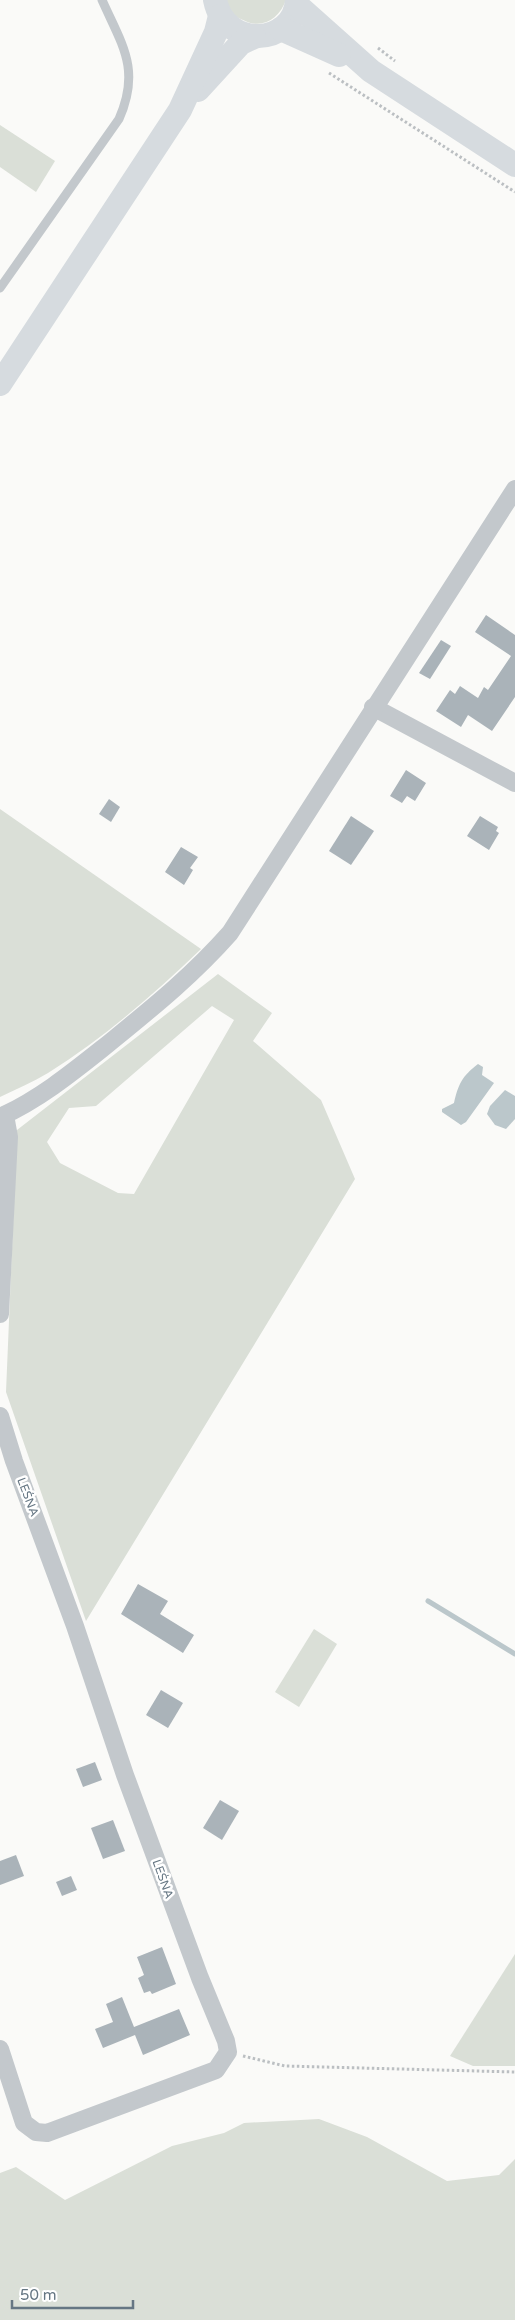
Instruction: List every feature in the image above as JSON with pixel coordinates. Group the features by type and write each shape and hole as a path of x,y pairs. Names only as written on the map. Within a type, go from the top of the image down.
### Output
{"main road":[{"path":"180,110 241,43 281,29 291,18 297,3 371,71"},
{"path":"218,8 235,30 254,37"},
{"path":"0,384 180,110 209,50 218,8"},
{"path":"281,29 371,71 515,165"}],"street":[{"path":"0,1314 9,1137 2,1116 24,1105 74,1070 162,1000 201,966 230,933 373,707 515,489"},
{"path":"373,707 515,783"},
{"name":"LEŚNA","path":"0,1416 14,1461 76,1626 125,1775 200,1978 226,2041 228,2052"},
{"path":"0,2049 24,2123 36,2132 47,2133 216,2070 228,2052"}],"lane":[{"path":"0,288 119,119 125,106 130,70 125,53 102,0"}],"path":[{"path":"327,72 515,192"},
{"path":"228,2052 285,2066 515,2072"}],"shaded area":[{"path":"226,0 286,0 279,13 269,21 257,24 235,16"},
{"path":"0,125 55,161 36,192 0,167"},
{"path":"0,809 201,949 147,999 89,1045 48,1073 0,1097"},
{"path":"218,974 272,1013 253,1041 321,1100 355,1179 86,1621 6,1392 17,1130","holes":["212,1006 234,1020 134,1194 118,1193 60,1163 47,1142 69,1108 96,1106"]},
{"path":"478,1064 483,1067 482,1075 494,1083 466,1122 461,1125 442,1112 442,1109 454,1103 462,1081"},
{"path":"505,1090 515,1096 515,1119 506,1129 495,1125 487,1114 490,1106"},
{"path":"314,1629 337,1644 299,1707 275,1692"},
{"path":"515,1954 515,2066 473,2066 450,2056"},
{"path":"319,2119 367,2137 447,2181 499,2175 515,2159 515,2320 0,2320 0,2173 16,2167 65,2200 172,2146 224,2133 244,2123"}],"building":[{"path":"486,615 515,635 515,697 492,731 468,715 461,727 436,711 450,690 455,694 460,686 478,698 484,687 488,690 511,656 475,632"},
{"path":"441,640 451,646 430,679 419,673"},
{"path":"406,770 426,783 415,801 407,796 402,803 390,796"},
{"path":"109,799 120,807 111,822 99,814"},
{"path":"351,816 374,831 351,865 329,851"},
{"path":"480,816 498,827 496,831 499,833 489,850 467,836"},
{"path":"181,847 198,857 190,868 193,870 184,885 165,872"},
{"path":"138,1584 168,1601 160,1614 194,1635 183,1653 121,1614"},
{"path":"161,1690 183,1703 168,1728 146,1715"},
{"path":"95,1762 102,1780 83,1787 76,1769"},
{"path":"220,1800 239,1811 222,1840 203,1828"},
{"path":"113,1820 125,1851 103,1859 91,1828"},
{"path":"16,1855 24,1876 0,1885 0,1861"},
{"path":"71,1876 77,1890 62,1896 56,1882"},
{"path":"162,1947 176,1984 152,1994 150,1991 144,1993 138,1978 144,1975 137,1957"},
{"path":"122,1997 134,2027 179,2009 190,2035 143,2055 135,2035 103,2048 95,2029 113,2022 106,2004"}],"waterway":[{"path":"428,1601 515,1654"}]}
